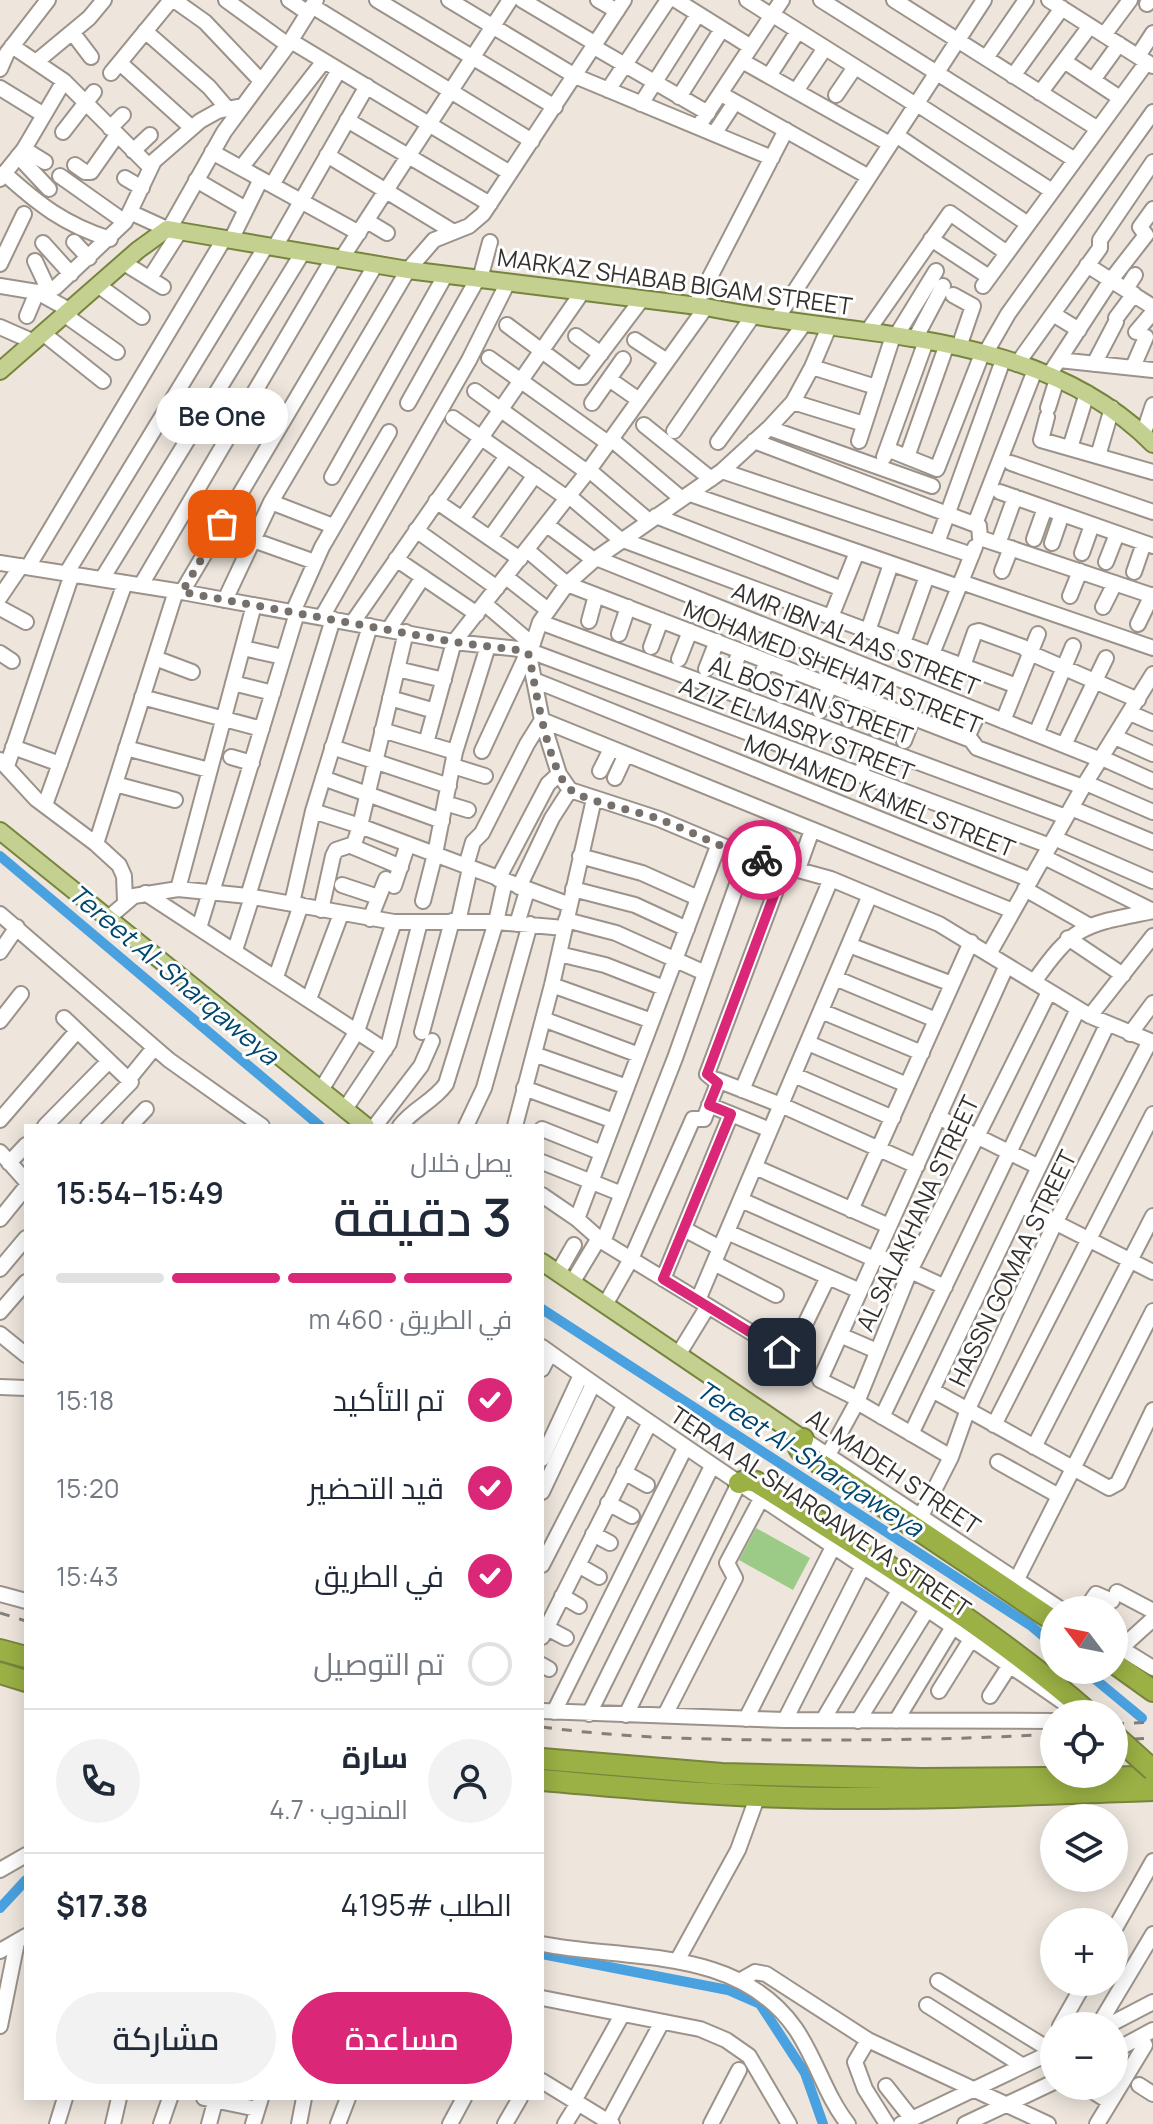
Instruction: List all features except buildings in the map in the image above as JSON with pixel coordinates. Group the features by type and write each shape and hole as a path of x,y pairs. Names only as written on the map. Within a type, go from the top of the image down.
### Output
{"highway":[{"path":"803,1439 799,1448 801,1451 1040,1612"},
{"path":"739,1483 748,1480 756,1482 983,1629 1074,1700"},
{"path":"0,1650 24,1656"},
{"path":"1128,1662 1149,1680"},
{"path":"0,1673 24,1680"},
{"path":"1128,1748 1153,1770"},
{"path":"544,1759 722,1774 922,1779 1153,1777"},
{"path":"544,1780 758,1795 991,1796 1153,1790"}],"main road":[{"name":"MARKAZ SHABAB BIGAM STREET","path":"174,230 408,270 701,306 752,317 953,346 1010,362 1087,393 1112,408 1148,439"},
{"path":"2,366 39,338 124,263 174,230"},
{"path":"0,831 364,1124"},
{"name":"AL MADEH STREET","path":"544,1263 803,1439"}],"street":[{"path":"0,69 8,45 48,0"},
{"path":"36,62 104,0"},
{"path":"192,128 115,68 172,0 205,22 261,81"},
{"path":"226,0 290,43 510,173"},
{"path":"289,0 312,6 532,141"},
{"path":"377,0 555,107"},
{"path":"449,0 575,76 772,158"},
{"path":"141,585 338,258 387,191 510,0"},
{"path":"522,0 708,113"},
{"path":"225,600 271,502 408,270 427,247 452,231 469,226 490,204 621,6 598,0"},
{"path":"608,90 668,0"},
{"path":"676,0 751,47"},
{"path":"747,0 1052,191"},
{"path":"698,127 782,0"},
{"path":"821,0 1075,160"},
{"path":"894,0 1098,129"},
{"path":"986,58 1026,0"},
{"path":"1104,35 1130,0"},
{"path":"776,320 958,41 977,2"},
{"path":"1013,76 1065,5 1090,26 1146,61"},
{"path":"150,278 196,180 235,107 261,81 290,43 312,6"},
{"path":"641,104 698,14"},
{"path":"1040,93 1090,26"},
{"path":"679,97 722,29"},
{"path":"145,31 235,107"},
{"path":"769,76 798,31"},
{"path":"72,32 91,57"},
{"path":"931,239 986,282 1146,61 1153,33"},
{"path":"1093,80 1119,44"},
{"path":"8,45 90,98 113,132 150,167"},
{"path":"796,91 825,48"},
{"path":"241,168 324,61"},
{"path":"742,61 893,140 1028,224"},
{"path":"1064,61 1120,98"},
{"path":"836,95 855,67"},
{"path":"0,597 24,567 246,209 339,70"},
{"path":"64,81 21,152 3,172 36,202 72,226 110,239"},
{"path":"125,901 126,889 119,865 28,791 4,763 13,747 69,574 300,201 367,86"},
{"path":"0,88 44,115"},
{"path":"721,94 869,177"},
{"path":"63,132 90,98"},
{"path":"714,134 735,102"},
{"path":"27,316 43,292 71,274 128,218 150,167 160,155 208,116 235,107"},
{"path":"887,449 937,468 984,354 1008,314 1153,112"},
{"path":"75,165 85,172 91,172 123,115"},
{"path":"347,120 490,204"},
{"path":"426,743 454,642 588,471 667,361 701,306 786,130"},
{"path":"133,151 150,135"},
{"path":"21,152 45,162"},
{"path":"21,152 49,189"},
{"path":"212,152 300,201 363,227 387,233"},
{"path":"327,155 452,231"},
{"path":"937,543 1010,362 1053,314 1100,248 1100,240 1153,162"},
{"path":"60,176 128,218 174,230"},
{"path":"125,178 142,188"},
{"path":"196,180 246,209"},
{"path":"1153,209 1140,227 1142,239 1153,255"},
{"path":"867,332 952,213 1007,253"},
{"path":"0,264 24,214"},
{"path":"932,654 972,555 977,531 1047,375 1142,239"},
{"path":"74,242 89,258"},
{"path":"408,403 479,278 490,242"},
{"path":"43,243 71,274"},
{"path":"102,579 303,252"},
{"path":"35,261 43,292"},
{"path":"124,263 163,287"},
{"path":"96,844 179,592 376,264"},
{"path":"1087,265 1153,309 1141,334 1133,367"},
{"path":"859,441 895,336 936,271"},
{"path":"355,488 328,475 446,274"},
{"path":"1094,364 1130,292 1135,275"},
{"path":"235,950 327,618 508,282"},
{"path":"0,286 43,292 117,352"},
{"path":"99,286 142,317"},
{"path":"880,467 920,340 948,290 973,306 907,457"},
{"path":"353,622 583,291"},
{"path":"507,325 581,378 642,299"},
{"path":"1053,314 1079,330"},
{"path":"674,431 752,317"},
{"path":"718,442 804,324"},
{"path":"0,327 39,338 103,381"},
{"path":"482,751 544,616 567,584 595,559 716,475 769,428 793,402 829,327"},
{"path":"576,336 601,354"},
{"path":"635,340 667,361"},
{"path":"489,358 686,496 1153,648"},
{"path":"592,403 623,359"},
{"path":"1059,360 1153,370"},
{"path":"812,367 876,387"},
{"path":"1047,375 1048,412 1041,439 1153,472"},
{"path":"609,379 639,400"},
{"path":"475,391 652,518 842,589"},
{"path":"1070,448 1087,393"},
{"path":"793,402 864,424"},
{"path":"1148,439 1153,405"},
{"path":"1098,456 1112,408"},
{"path":"453,418 568,497 622,540 1017,686"},
{"path":"644,425 716,475 972,555"},
{"path":"769,428 932,486"},
{"path":"199,928 252,763 295,612 333,526 389,432"},
{"path":"754,441 947,514 1004,546 1152,596 1138,624"},
{"path":"462,519 507,456"},
{"path":"1011,463 1153,512"},
{"path":"490,538 535,475"},
{"path":"1002,571 1008,495 1149,545 1134,572"},
{"name":"MOHAMED SHEHATA STREET","path":"436,501 567,584 967,738 977,748 1153,812"},
{"path":"271,502 333,526"},
{"path":"1034,539 1045,508"},
{"path":"1052,543 1062,514"},
{"name":"AMR IBN AL AAS STREET","path":"547,525 595,559 1153,781"},
{"path":"1082,553 1092,525"},
{"name":"AL BOSTAN STREET","path":"416,530 502,582 544,616 1153,842"},
{"path":"1106,562 1117,534"},
{"path":"253,540 315,562"},
{"path":"831,617 857,552"},
{"path":"396,559 481,609 529,651 542,720 559,774 570,790 659,819 747,856 831,879 939,924 1084,1013 1152,1042"},
{"path":"0,563 141,585 454,642 529,651"},
{"path":"868,631 891,564"},
{"path":"1070,596 1080,571"},
{"path":"903,643 927,576"},
{"path":"389,629 423,577"},
{"path":"45,805 125,583"},
{"path":"1103,607 1115,583"},
{"path":"589,621 596,595"},
{"path":"178,889 254,605"},
{"path":"619,634 628,607"},
{"path":"0,608 26,622"},
{"path":"651,647 661,620"},
{"path":"276,977 296,904 313,811 370,626"},
{"path":"679,659 690,631"},
{"path":"963,666 975,632 980,631 1023,647 1030,653 1138,700"},
{"path":"351,846 360,826 406,632"},
{"path":"1003,721 1038,634"},
{"path":"706,669 717,641"},
{"path":"423,901 454,759 488,646"},
{"path":"1036,734 1073,646"},
{"path":"243,648 283,657"},
{"name":"AZIZ ELMASRY STREET","path":"529,651 1049,847"},
{"path":"731,675 740,651"},
{"path":"820,711 840,655"},
{"path":"155,658 192,672"},
{"path":"1064,745 1106,658"},
{"path":"757,686 767,661"},
{"path":"397,669 444,680"},
{"path":"782,696 792,671"},
{"name":"MOHAMED KAMEL STREET","path":"534,680 1028,885 1090,926"},
{"path":"989,954 1084,785 1151,682"},
{"path":"233,683 273,693"},
{"path":"142,697 262,729"},
{"path":"849,720 859,697"},
{"path":"390,698 435,711"},
{"path":"940,728 951,700"},
{"path":"860,775 886,707"},
{"path":"967,738 979,711"},
{"path":"1130,713 1153,723"},
{"path":"904,741 913,718"},
{"path":"542,720 1013,911"},
{"path":"377,1124 421,1066 473,842 482,833 542,720"},
{"path":"382,730 426,743 485,776"},
{"path":"1115,737 1153,754"},
{"path":"13,747 60,764"},
{"path":"332,747 449,786"},
{"path":"126,748 209,770"},
{"path":"600,771 618,752"},
{"path":"615,778 618,752"},
{"path":"231,757 252,763"},
{"path":"402,1124 411,1113 438,1095 446,1084 496,922 501,880 548,784 559,774"},
{"path":"323,778 442,821"},
{"path":"115,784 175,800"},
{"path":"467,1124 484,1088 524,924 523,889 552,818 570,790"},
{"path":"516,1123 552,985 594,799"},
{"path":"445,803 468,810"},
{"path":"313,811 570,905"},
{"path":"812,830 791,867 707,1074 917,1166"},
{"path":"370,919 378,897 401,867 408,844"},
{"path":"321,910 336,850 351,846 401,867"},
{"path":"577,1219 718,846"},
{"path":"1049,847 1153,881"},
{"path":"1049,847 1153,911"},
{"path":"580,856 642,873 698,898"},
{"path":"565,1278 601,1240 622,1194 747,856"},
{"path":"742,1090 831,879"},
{"path":"342,885 378,897"},
{"path":"107,919 125,901 145,893 178,889 250,896 394,922 565,924 616,933 705,973"},
{"path":"573,889 635,905 687,929"},
{"path":"145,893 385,1050"},
{"path":"678,1355 703,1303 720,1248 870,895"},
{"path":"1034,982 1068,938 1090,926 1153,911"},
{"path":"0,914 154,1048 259,1124"},
{"path":"309,999 341,914"},
{"path":"321,1090 357,1031 394,922"},
{"path":"345,1109 385,1050 420,922"},
{"path":"0,952 17,927"},
{"path":"882,1417 1009,1152 1084,1013 1123,975 1153,936"},
{"path":"1068,938 1123,975"},
{"path":"851,1210 971,942"},
{"path":"849,945 952,984"},
{"path":"559,954 605,965 664,988"},
{"path":"951,1457 820,1380 1006,967"},
{"path":"835,978 936,1020"},
{"path":"552,985 652,1021"},
{"name":"AL SALAKHANA STREET","path":"828,1455 858,1400 910,1271 1049,992"},
{"path":"0,1021 21,994"},
{"path":"1130,1034 1153,1003"},
{"path":"821,1011 922,1053"},
{"path":"64,1018 130,1082"},
{"path":"543,1019 639,1055"},
{"path":"911,1434 1107,1025"},
{"path":"0,1120 77,1031"},
{"name":"HASSN GOMAA STREET","path":"921,1516 951,1457 968,1409 1055,1223 1152,1042"},
{"path":"808,1043 907,1085"},
{"path":"90,1124 130,1082 154,1048"},
{"path":"534,1054 627,1087"},
{"path":"47,1124 109,1061"},
{"path":"794,1075 893,1118"},
{"path":"605,1305 631,1259 693,1119 704,1119 717,1080"},
{"path":"524,1088 614,1121"},
{"path":"709,1105 770,1130"},
{"path":"132,1124 146,1109"},
{"path":"663,1279 731,1114"},
{"path":"994,1425 1153,1114"},
{"path":"938,1117 1039,1167"},
{"path":"544,1130 602,1153"},
{"path":"24,1146 3,1156 24,1182"},
{"path":"544,1163 622,1194"},
{"path":"755,1167 889,1226"},
{"path":"0,1219 24,1187"},
{"path":"544,1196 601,1240 782,1352 793,1349 828,1277"},
{"path":"741,1200 945,1287"},
{"path":"1021,1205 1153,1272"},
{"path":"1034,1447 1153,1216"},
{"path":"684,1229 720,1248"},
{"path":"727,1232 860,1291"},
{"path":"0,1269 24,1240"},
{"path":"565,1278 574,1245"},
{"path":"714,1263 776,1295"},
{"path":"0,1312 24,1284"},
{"path":"1016,1581 1153,1311"},
{"path":"0,1334 24,1349"},
{"path":"840,1335 877,1351"},
{"name":"TERAA AL SHARQAWEYA STREET","path":"546,1350 649,1424 864,1564 1060,1700"},
{"path":"544,1455 587,1380"},
{"path":"544,1487 587,1380"},
{"path":"0,1387 24,1388"},
{"path":"932,1390 1109,1488 1118,1483 1153,1410"},
{"path":"544,1561 624,1406"},
{"path":"566,1638 544,1632 649,1424"},
{"name":"AL MADEH STREET","path":"803,1439 1040,1596"},
{"path":"685,1448 548,1711 785,1720 1040,1721"},
{"path":"998,1462 1059,1496"},
{"path":"589,1714 712,1466"},
{"path":"624,1472 647,1485"},
{"path":"626,1715 739,1483"},
{"path":"665,1715 735,1578 727,1563 761,1499"},
{"path":"608,1503 632,1516"},
{"path":"593,1534 610,1543"},
{"path":"746,1719 834,1545"},
{"path":"785,1720 864,1564"},
{"path":"578,1565 599,1577"},
{"path":"823,1720 900,1589"},
{"path":"0,1594 24,1600"},
{"path":"562,1596 579,1606"},
{"path":"1095,1596 1115,1596"},
{"path":"1128,1604 1153,1619 1128,1641"},
{"path":"858,1721 928,1608"},
{"path":"896,1721 954,1625"},
{"path":"939,1691 972,1638"},
{"path":"990,1696 1010,1665"},
{"path":"677,1961 738,1850 758,1795"},
{"path":"0,1870 24,1856"},
{"path":"1126,1908 1153,1861"},
{"path":"1106,2012 1153,1934"},
{"path":"0,1951 22,1939"},
{"path":"0,2026 22,1939"},
{"path":"544,1944 677,1961 718,1970 741,1980 769,2000 793,2025 833,2102 848,2124"},
{"path":"741,1980 755,1972 766,1974 868,2040 1005,2104 1022,2119 1047,2124"},
{"path":"938,1981 1040,2043"},
{"path":"544,1998 700,2029 739,2048 756,2066 789,2124"},
{"path":"1128,2015 1153,2002"},
{"path":"927,2005 1023,2066"},
{"path":"565,2124 622,2015"},
{"path":"544,2082 610,2123 662,2022"},
{"path":"1097,2124 1141,2045 1153,2030"},
{"path":"868,2040 855,2062 863,2084 887,2124"},
{"path":"886,2086 907,2121 1023,2066 1040,2054"},
{"path":"713,2123 739,2070"},
{"path":"1139,2085 1153,2094"},
{"path":"965,2124 1040,2089"},
{"path":"1036,2091 1040,2093"},
{"path":"57,2124 64,2100"},
{"path":"113,2124 119,2100"},
{"path":"161,2124 169,2100"},
{"path":"209,2124 209,2100 257,2110"},
{"path":"299,2124 304,2100"},
{"path":"338,2124 347,2100"},
{"path":"450,2124 463,2100"},
{"path":"505,2124 519,2100"}],"green space":[{"path":"756,1528 810,1558 793,1590 739,1560"}],"waterway":[{"name":"Tereet Al-Sharqaweya","path":"0,856 318,1124"},
{"name":"Tereet Al-Sharqaweya","path":"544,1310 1040,1633"},
{"name":"Tereet Al-Sharqaweya","path":"1101,1684 1142,1718"},
{"path":"0,1908 24,1882"},
{"path":"544,1954 728,1990 760,2004 805,2073 823,2124"}],"railway":[{"path":"0,1613 24,1620"},
{"path":"1128,1723 1153,1722"},
{"path":"544,1727 642,1736 743,1740 1040,1735"},
{"path":"1128,1739 1153,1738"}],"way so far":[{"path":"222,524 182,592 454,642 525,651 529,655 542,720 559,774 570,790 659,819 718,846 762,860"}],"place":[{"name":"Be One","path":"222,524"}],"route":[{"path":"762,860 785,866 707,1074 718,1083 709,1105 731,1114 663,1279 782,1352"}]}
